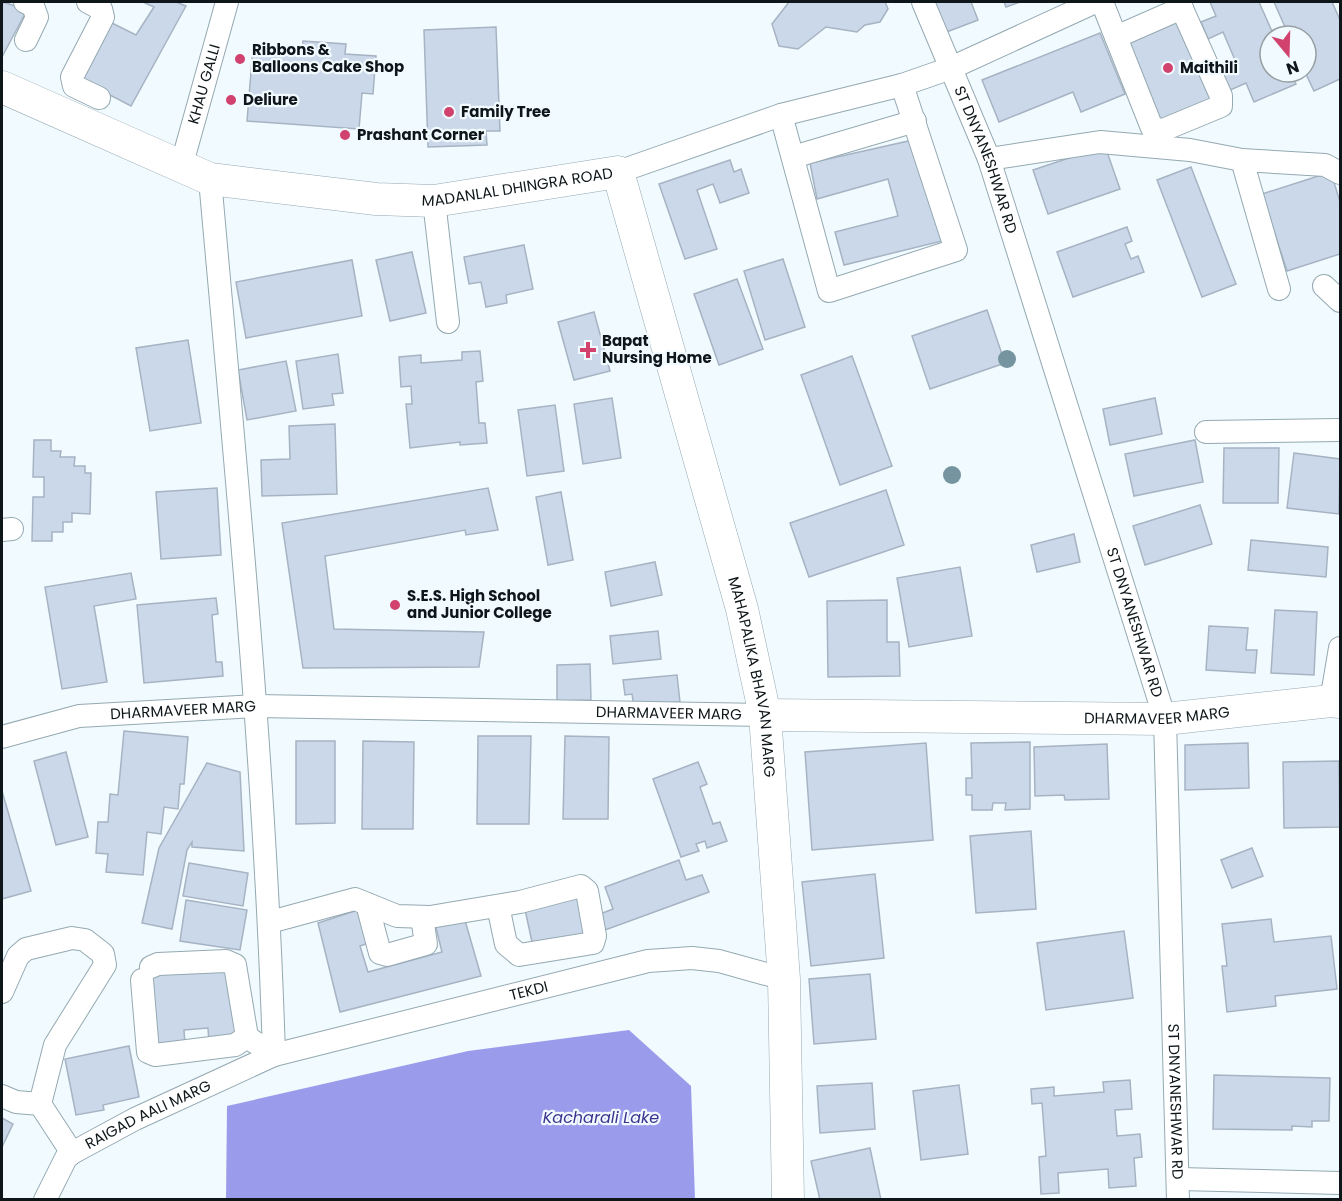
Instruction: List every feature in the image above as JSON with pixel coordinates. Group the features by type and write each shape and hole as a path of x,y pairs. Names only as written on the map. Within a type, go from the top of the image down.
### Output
{"street":[{"path":"25,2 33,6 37,17 26,40"},
{"path":"88,2 101,9 103,17 72,77 74,86 99,98"},
{"name":"KHAU GALLI","path":"181,166 228,2"},
{"name":"ST DNYANESHWAR RD","path":"923,2 989,159 1165,718 1179,1190"},
{"name":"MADANLAL DHINGRA ROAD","path":"2,87 210,179 376,199 434,201 618,172 781,116 902,85 951,68 1095,2"},
{"path":"1102,2 1152,128 1163,130 1221,105 1221,96 1181,5 1116,37"},
{"path":"781,116 829,291 956,250 902,85"},
{"path":"793,157 915,121"},
{"path":"989,159 1100,142 1190,150 1242,159 1325,165 1341,173"},
{"path":"1242,159 1279,289"},
{"name":"MAHAPALIKA BHAVAN MARG","path":"618,172 742,609 765,715 784,979 788,1200"},
{"path":"210,179 257,706 270,922 274,1055"},
{"path":"434,201 448,322"},
{"path":"1206,432 1341,430"},
{"path":"1336,702 1341,648"},
{"name":"DHARMAVEER MARG","path":"2,736 79,716 257,706 765,715 1165,718 1336,702"},
{"path":"270,922 355,899 397,916 422,916 498,906"},
{"path":"368,904 380,952 387,956 426,944 422,916"},
{"path":"2,992 18,956 26,949 72,938 85,940 103,954 105,966 55,1045 40,1104 72,1153"},
{"name":"TEKDI","path":"274,1055 648,961 692,958 719,961 784,979"},
{"path":"247,1037 236,1045 155,1055 148,1052 147,974 158,964 226,961 235,965 247,1037 274,1055"},
{"name":"RAIGAD AALI MARG","path":"45,1200 66,1158 72,1153 135,1119 274,1055"},
{"path":"2,1096 16,1101 40,1104"},
{"path":"1179,1190 1341,1183"}],"water":[{"name":"Kacharali Lake","path":"629,1030 691,1086 695,1199 226,1199 227,1106 468,1051"}],"building":[{"path":"3,2 27,10 2,57 2,6"},
{"path":"143,2 176,2 186,6 131,106 81,80 112,23 136,35 154,7"},
{"path":"789,2 885,2 888,9 880,22 865,25 857,32 826,27 798,49 779,46 772,24"},
{"path":"932,2 971,2 978,20 944,33"},
{"path":"1004,2 1020,2 1006,7"},
{"path":"1210,2 1259,2 1269,24 1258,24 1258,84 1296,84 1254,102 1246,83 1228,91 1220,74 1238,67 1223,32 1208,39 1201,22 1216,16"},
{"path":"1274,2 1332,2 1340,20 1340,79 1314,91 1311,84 1318,84 1318,24 1284,24"},
{"name":"Maithili","path":"1180,15 1214,98 1157,121 1123,38"},
{"path":"496,27 500,131 486,131 487,145 428,147 424,30"},
{"path":"1100,33 1125,94 1081,112 1073,92 999,122 982,80"},
{"path":"303,41 346,44 345,54 376,56 373,94 362,93 359,129 247,121 253,47 302,51"},
{"path":"913,140 942,241 844,265 835,232 898,216 888,179 817,199 810,163"},
{"path":"1105,146 1120,189 1048,214 1033,170"},
{"path":"730,160 734,172 741,169 749,193 720,203 713,184 697,190 717,249 685,259 659,184"},
{"path":"1191,167 1236,284 1202,297 1157,180"},
{"path":"1331,172 1340,202 1340,254 1287,271 1262,194"},
{"path":"1127,227 1132,241 1125,244 1131,259 1138,256 1144,272 1073,297 1057,252"},
{"path":"524,245 533,289 506,295 507,303 486,307 481,282 469,284 464,257"},
{"path":"412,252 426,313 390,321 376,260"},
{"path":"783,259 805,327 765,340 744,271"},
{"path":"352,260 362,316 246,338 236,282"},
{"path":"737,279 763,349 719,365 694,294"},
{"path":"987,310 1005,363 930,389 912,336"},
{"path":"594,312 610,371 574,380 558,322"},
{"path":"188,340 201,423 150,431 136,348"},
{"path":"480,351 483,381 476,382 479,423 485,423 487,443 460,445 460,442 410,448 406,404 412,404 411,386 401,387 399,357 421,355 421,363 462,360 462,352"},
{"path":"338,354 343,393 332,394 334,405 303,409 296,361"},
{"path":"852,356 892,466 840,485 801,375"},
{"path":"286,361 296,411 247,420 238,370"},
{"path":"612,398 621,458 583,464 574,404"},
{"path":"1155,398 1162,434 1110,445 1103,409"},
{"path":"555,405 564,471 527,476 518,410"},
{"path":"335,424 337,494 262,496 261,460 290,459 289,426"},
{"path":"34,440 51,440 51,451 61,451 60,457 75,457 74,466 85,466 85,473 91,473 90,514 72,513 72,522 63,522 63,532 52,532 52,541 32,541 33,497 44,497 44,477 33,477"},
{"path":"1195,440 1203,482 1134,496 1125,454"},
{"path":"1224,448 1279,448 1278,503 1223,503"},
{"path":"1294,453 1340,459 1339,514 1287,508"},
{"path":"217,488 221,555 161,559 156,492"},
{"path":"488,488 498,530 466,535 465,530 325,556 334,629 484,632 479,667 303,668 282,523"},
{"path":"886,490 904,545 809,577 790,523"},
{"path":"561,492 573,560 548,565 536,497"},
{"path":"1200,505 1212,544 1145,565 1133,526"},
{"path":"1074,534 1080,562 1037,572 1031,545"},
{"path":"1251,540 1328,547 1326,577 1248,570"},
{"path":"655,562 662,595 611,606 605,572"},
{"path":"960,567 972,636 909,647 897,578"},
{"path":"131,573 136,599 94,606 107,682 62,689 45,587"},
{"path":"216,598 218,614 212,615 216,662 222,662 223,676 144,683 137,605"},
{"path":"887,600 887,642 899,642 900,676 828,677 827,601"},
{"path":"1275,610 1317,612 1314,675 1271,673"},
{"path":"1209,626 1248,628 1246,650 1257,650 1255,673 1206,670"},
{"path":"658,631 661,659 613,664 610,636"},
{"path":"590,664 591,700 557,701 557,665"},
{"path":"677,675 680,702 634,707 632,694 625,695 623,680"},
{"path":"124,731 188,737 184,784 180,784 178,809 164,807 161,834 147,832 143,875 106,872 108,854 96,853 98,822 108,822 110,794 118,795"},
{"path":"478,736 531,736 529,824 477,824"},
{"path":"565,736 609,737 608,819 563,819"},
{"path":"296,741 335,741 335,823 296,824"},
{"path":"363,741 414,742 413,829 362,829"},
{"path":"1030,742 1030,809 1005,810 1006,803 993,803 992,810 972,810 972,795 966,795 966,778 972,778 971,743"},
{"path":"926,743 933,840 812,850 805,752"},
{"path":"1248,743 1249,788 1185,790 1185,745"},
{"path":"1107,744 1109,799 1065,800 1064,795 1035,796 1034,747"},
{"path":"66,752 88,837 56,845 34,761"},
{"path":"1339,761 1340,827 1284,828 1283,762"},
{"path":"698,762 707,784 700,787 713,824 720,822 727,841 707,848 705,841 696,844 699,851 681,857 653,779"},
{"path":"207,763 240,772 244,851 192,847 192,842 187,850 172,929 142,923 159,848"},
{"path":"2,791 31,891 2,899"},
{"path":"1031,831 1036,909 976,913 970,836"},
{"path":"1252,848 1263,876 1232,888 1221,860"},
{"path":"679,860 686,880 702,875 709,892 605,930 600,914 613,909 605,887"},
{"path":"189,863 248,873 243,906 183,896"},
{"path":"875,874 884,958 811,966 802,882"},
{"path":"580,893 590,938 534,951 524,905"},
{"path":"186,900 247,910 240,950 180,941"},
{"path":"364,908 374,941 360,946 368,972 442,952 435,924 464,917 481,976 340,1012 318,923"},
{"path":"1271,919 1274,942 1331,936 1337,989 1275,996 1276,1006 1227,1012 1222,966 1227,966 1222,924"},
{"path":"1124,931 1133,998 1046,1010 1037,943"},
{"path":"229,966 237,1039 209,1043 208,1028 184,1030 185,1045 154,1048 147,975"},
{"path":"870,974 876,1039 814,1044 809,979"},
{"path":"129,1046 139,1097 103,1105 104,1110 76,1115 65,1059"},
{"path":"1214,1075 1330,1078 1329,1121 1312,1121 1312,1127 1292,1126 1292,1130 1213,1129"},
{"path":"1130,1080 1132,1109 1115,1110 1117,1136 1140,1134 1142,1157 1134,1158 1136,1186 1109,1188 1108,1169 1058,1173 1059,1193 1041,1194 1039,1157 1046,1156 1042,1103 1032,1104 1031,1089 1054,1087 1054,1096 1104,1092 1103,1082"},
{"path":"872,1083 875,1129 820,1133 817,1086"},
{"path":"959,1085 968,1154 921,1160 913,1091"},
{"path":"2,1118 13,1124 2,1147"},
{"path":"870,1148 881,1200 820,1200 811,1161"}],"place":[{"name":"Ribbons & Balloons Cake Shop","path":"240,59"},
{"name":"Maithili","path":"1168,68"},
{"name":"Deliure","path":"231,100"},
{"name":"Family Tree","path":"449,112"},
{"name":"Prashant Corner","path":"345,135"},
{"name":"Bapat Nursing Home","path":"588,350"},
{"name":"S.E.S. High School and Junior College","path":"395,605"}]}
